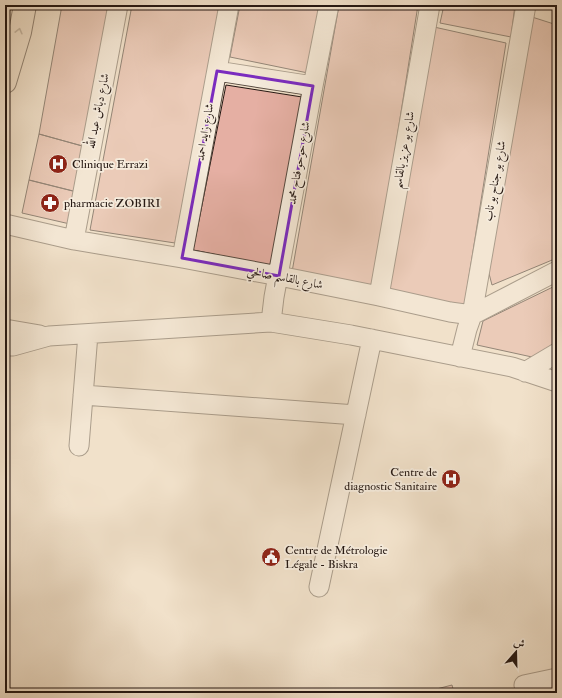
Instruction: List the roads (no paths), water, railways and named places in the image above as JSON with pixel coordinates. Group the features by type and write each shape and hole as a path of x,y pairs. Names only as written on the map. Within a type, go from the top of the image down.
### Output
{"main road":[{"path":"5,82 20,32 25,5"}],"street":[{"name":"شارع دباش عبد الله","path":"74,240 118,5"},
{"name":"شارع زايد احمد","path":"182,258 229,5"},
{"name":"شارع حوحو فتاح محمد","path":"270,322 329,5"},
{"name":"شارع بو عزيز بالقاسم","path":"379,296 430,5"},
{"name":"شارع بو جناح بو ناب","path":"460,357 472,315 526,5"},
{"path":"216,71 313,86"},
{"name":"شارع بالقاسم صالحي","path":"5,224 74,240 279,276 450,312 472,315"},
{"path":"472,315 557,271"},
{"path":"5,329 49,336 270,322 351,335 512,367 557,382"},
{"path":"79,446 88,334"},
{"path":"5,346 13,346 49,336"},
{"path":"319,586 372,339"},
{"path":"525,372 557,354"},
{"path":"82,395 356,415"},
{"path":"524,685 557,678"}],"place":[{"name":"Clinique Errazi","path":"58,164"},
{"name":"pharmacie ZOBIRI","path":"50,203"},
{"name":"Centre de diagnostic Sanitaire","path":"451,479"},
{"name":"Centre de Métrologie Légale - Biskra","path":"271,557"}]}
